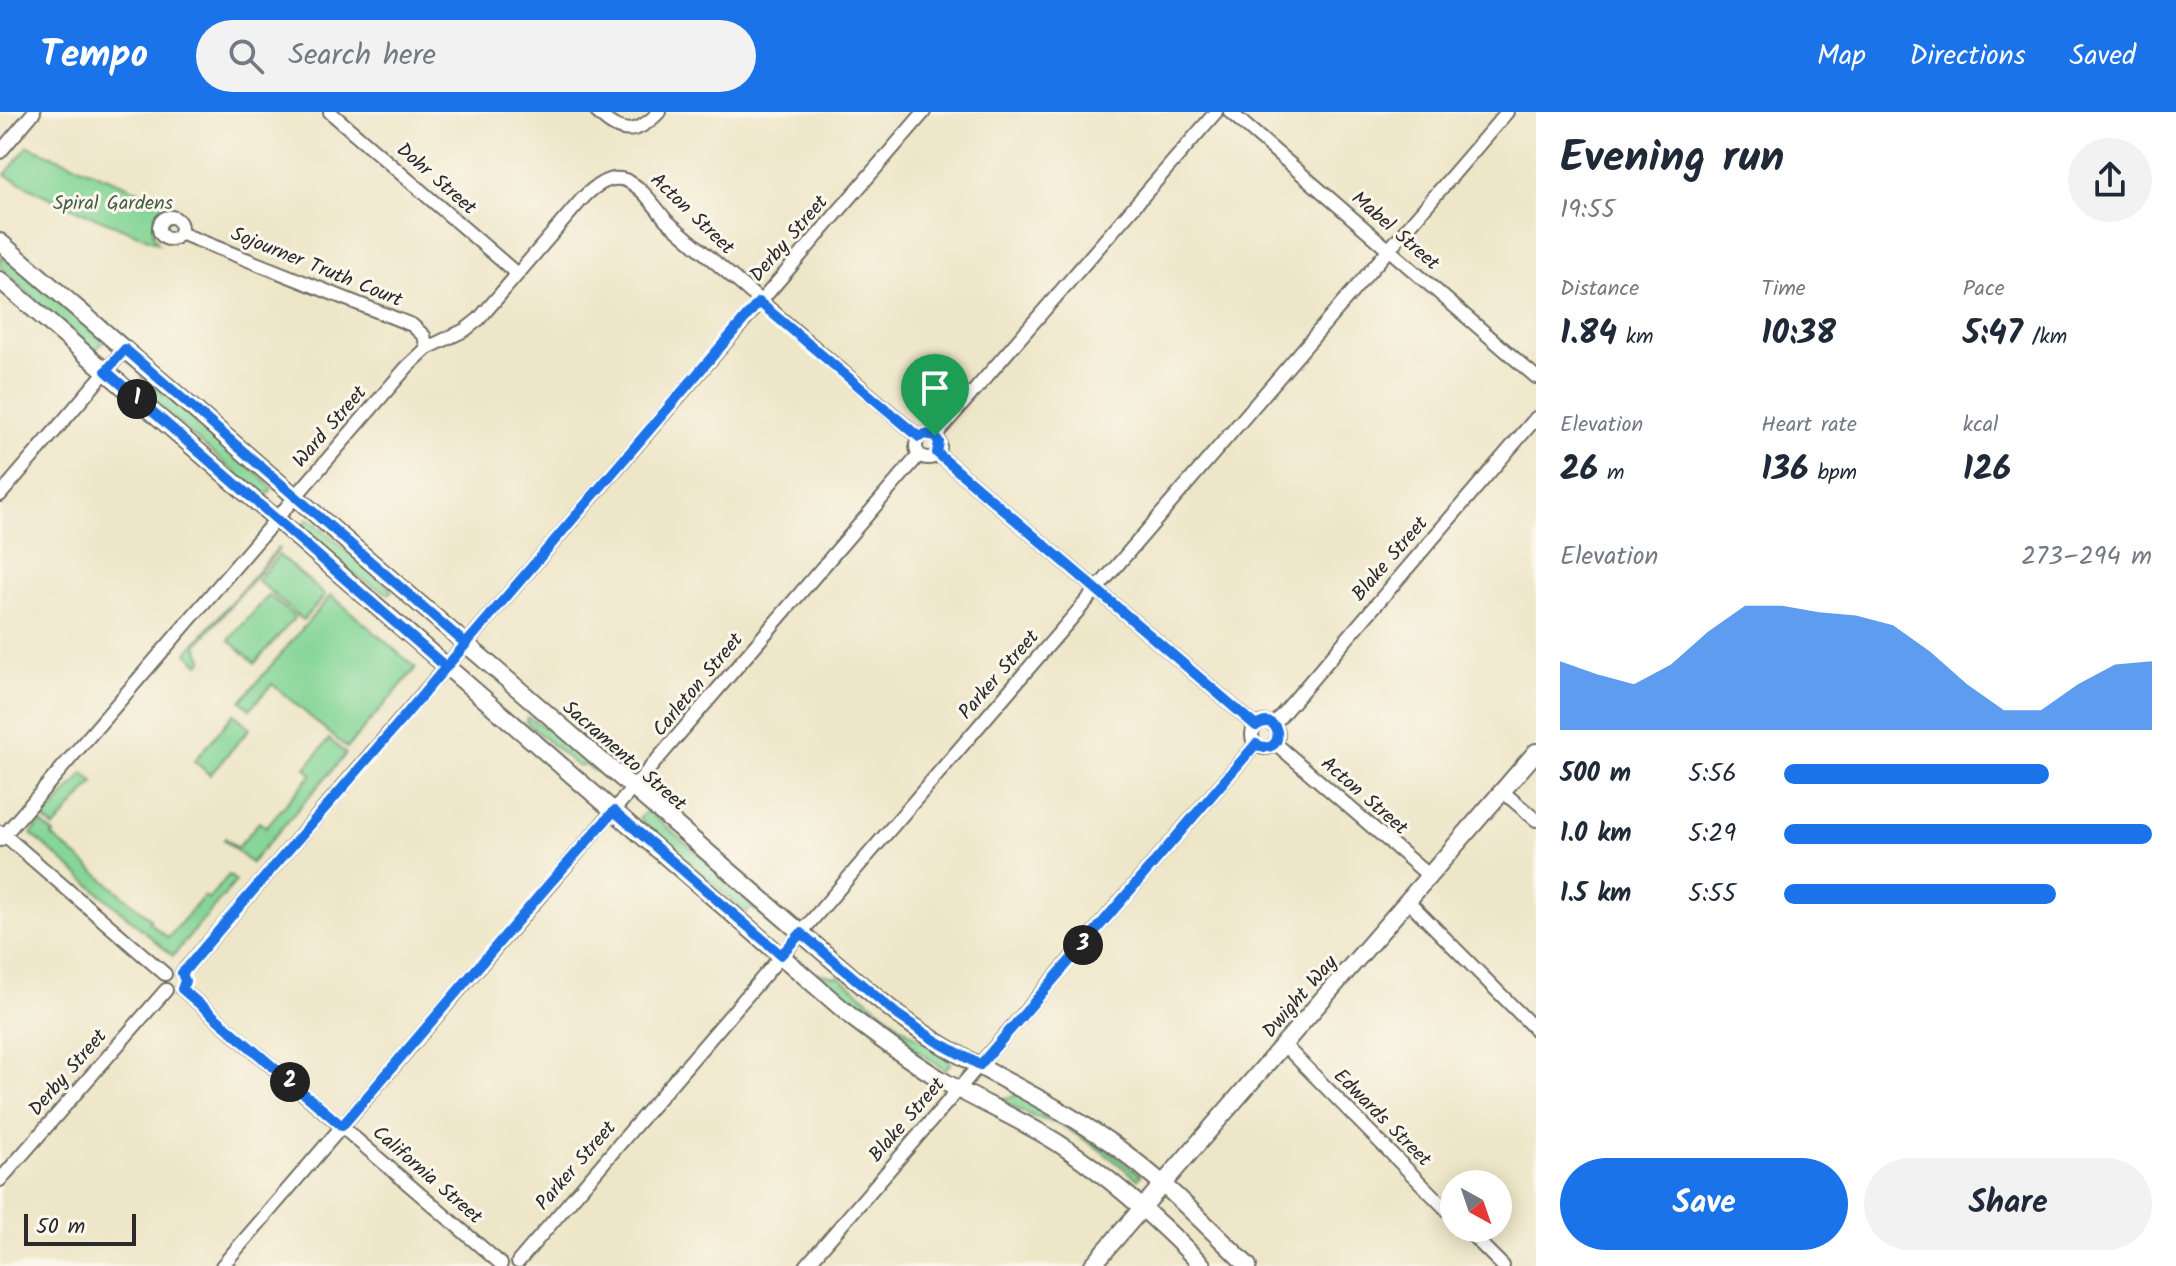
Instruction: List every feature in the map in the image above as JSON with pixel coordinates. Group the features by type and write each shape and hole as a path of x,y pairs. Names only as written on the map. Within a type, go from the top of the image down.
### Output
{"street":[{"path":"0,152 34,112"},
{"name":"Dohr Street","path":"330,112 517,274"},
{"path":"597,112 621,129 632,131 650,122 659,112"},
{"name":"Derby Street","path":"182,973 924,112"},
{"path":"935,436 1216,112"},
{"name":"Mabel Street","path":"1230,112 1536,377"},
{"name":"Parker Street","path":"519,1264 1507,112"},
{"name":"Ward Street","path":"1,836 407,367 427,348 465,330 479,319 592,189 603,182 618,179"},
{"name":"Acton Street","path":"618,179 638,186 666,220 919,437"},
{"name":"Sojourner Truth Court","path":"180,233 412,325 424,336 427,348"},
{"name":"Sacramento Street","path":"0,242 898,1015 936,1041 1053,1105 1110,1142 1164,1184 1248,1266"},
{"path":"0,280 854,1019 901,1054 959,1090 1058,1143 1143,1207 1203,1266"},
{"path":"0,495 125,349"},
{"name":"Blake Street","path":"1273,725 1536,418"},
{"path":"925,434 935,436 939,442 937,453 931,458 919,455 915,444 919,437 925,434"},
{"path":"937,453 1256,726"},
{"name":"Carleton Street","path":"222,1266 919,455"},
{"path":"1262,722 1273,725 1278,736 1275,743 1265,748 1256,744 1252,735 1256,726 1262,722"},
{"name":"Acton Street","path":"1275,743 1429,876"},
{"name":"Blake Street","path":"806,1266 1256,744"},
{"name":"Dwight Way","path":"1092,1266 1536,752"},
{"path":"1502,791 1536,820"},
{"path":"1,836 165,974"},
{"path":"1408,901 1536,1030"},
{"path":"173,970 182,973 185,981 182,989 174,993 166,990 162,982 165,974 173,970"},
{"name":"California Street","path":"182,989 500,1265"},
{"name":"Derby Street","path":"0,1180 166,990"},
{"name":"Edwards Street","path":"1284,1045 1440,1203"},
{"path":"1479,1242 1503,1266"},
{"path":"500,1265 508,1260 519,1264"}],"green space":[{"name":"Spiral Gardens","path":"28,146 165,201 153,227 158,243 58,202 5,175"},
{"path":"0,256 43,288 103,342 95,351 0,266"},
{"path":"142,375 266,481 272,489 266,497 137,387"},
{"path":"308,519 392,590 389,594 356,576 301,527"},
{"path":"278,548 197,645 203,659 199,664 187,653"},
{"path":"279,555 325,595 303,620 257,580"},
{"path":"269,595 295,617 255,663 229,640"},
{"path":"331,595 416,668 347,748 272,684 250,709 241,701"},
{"path":"234,714 250,728 210,775 194,761"},
{"path":"527,717 563,737 602,772 586,765 578,767 526,722"},
{"path":"329,739 346,754 251,863 225,838 237,848 259,822 266,827 312,774 306,768"},
{"path":"84,773 94,782 54,828 44,819"},
{"path":"647,811 765,911 762,914 751,908 746,913 645,825 639,818"},
{"path":"41,823 54,834 52,836 151,919 149,922 168,938 204,896 208,899 229,875 236,881 173,956 31,834"},
{"path":"815,972 838,975 951,1063 945,1070 882,1027"},
{"path":"1016,1093 1100,1144 1141,1175 1138,1179 1060,1124 1031,1116 999,1099 1015,1096"}],"route":[{"path":"935,436 925,434 919,437 759,302 540,558 446,667 106,371 125,349 225,436 466,644 182,973 185,981 182,989 342,1126 614,811 781,955 801,933 898,1015 936,1041 980,1065 1256,744 1269,747 1277,740 1278,732 1270,723 1262,722 1256,726 937,453 939,442 935,436"}]}
